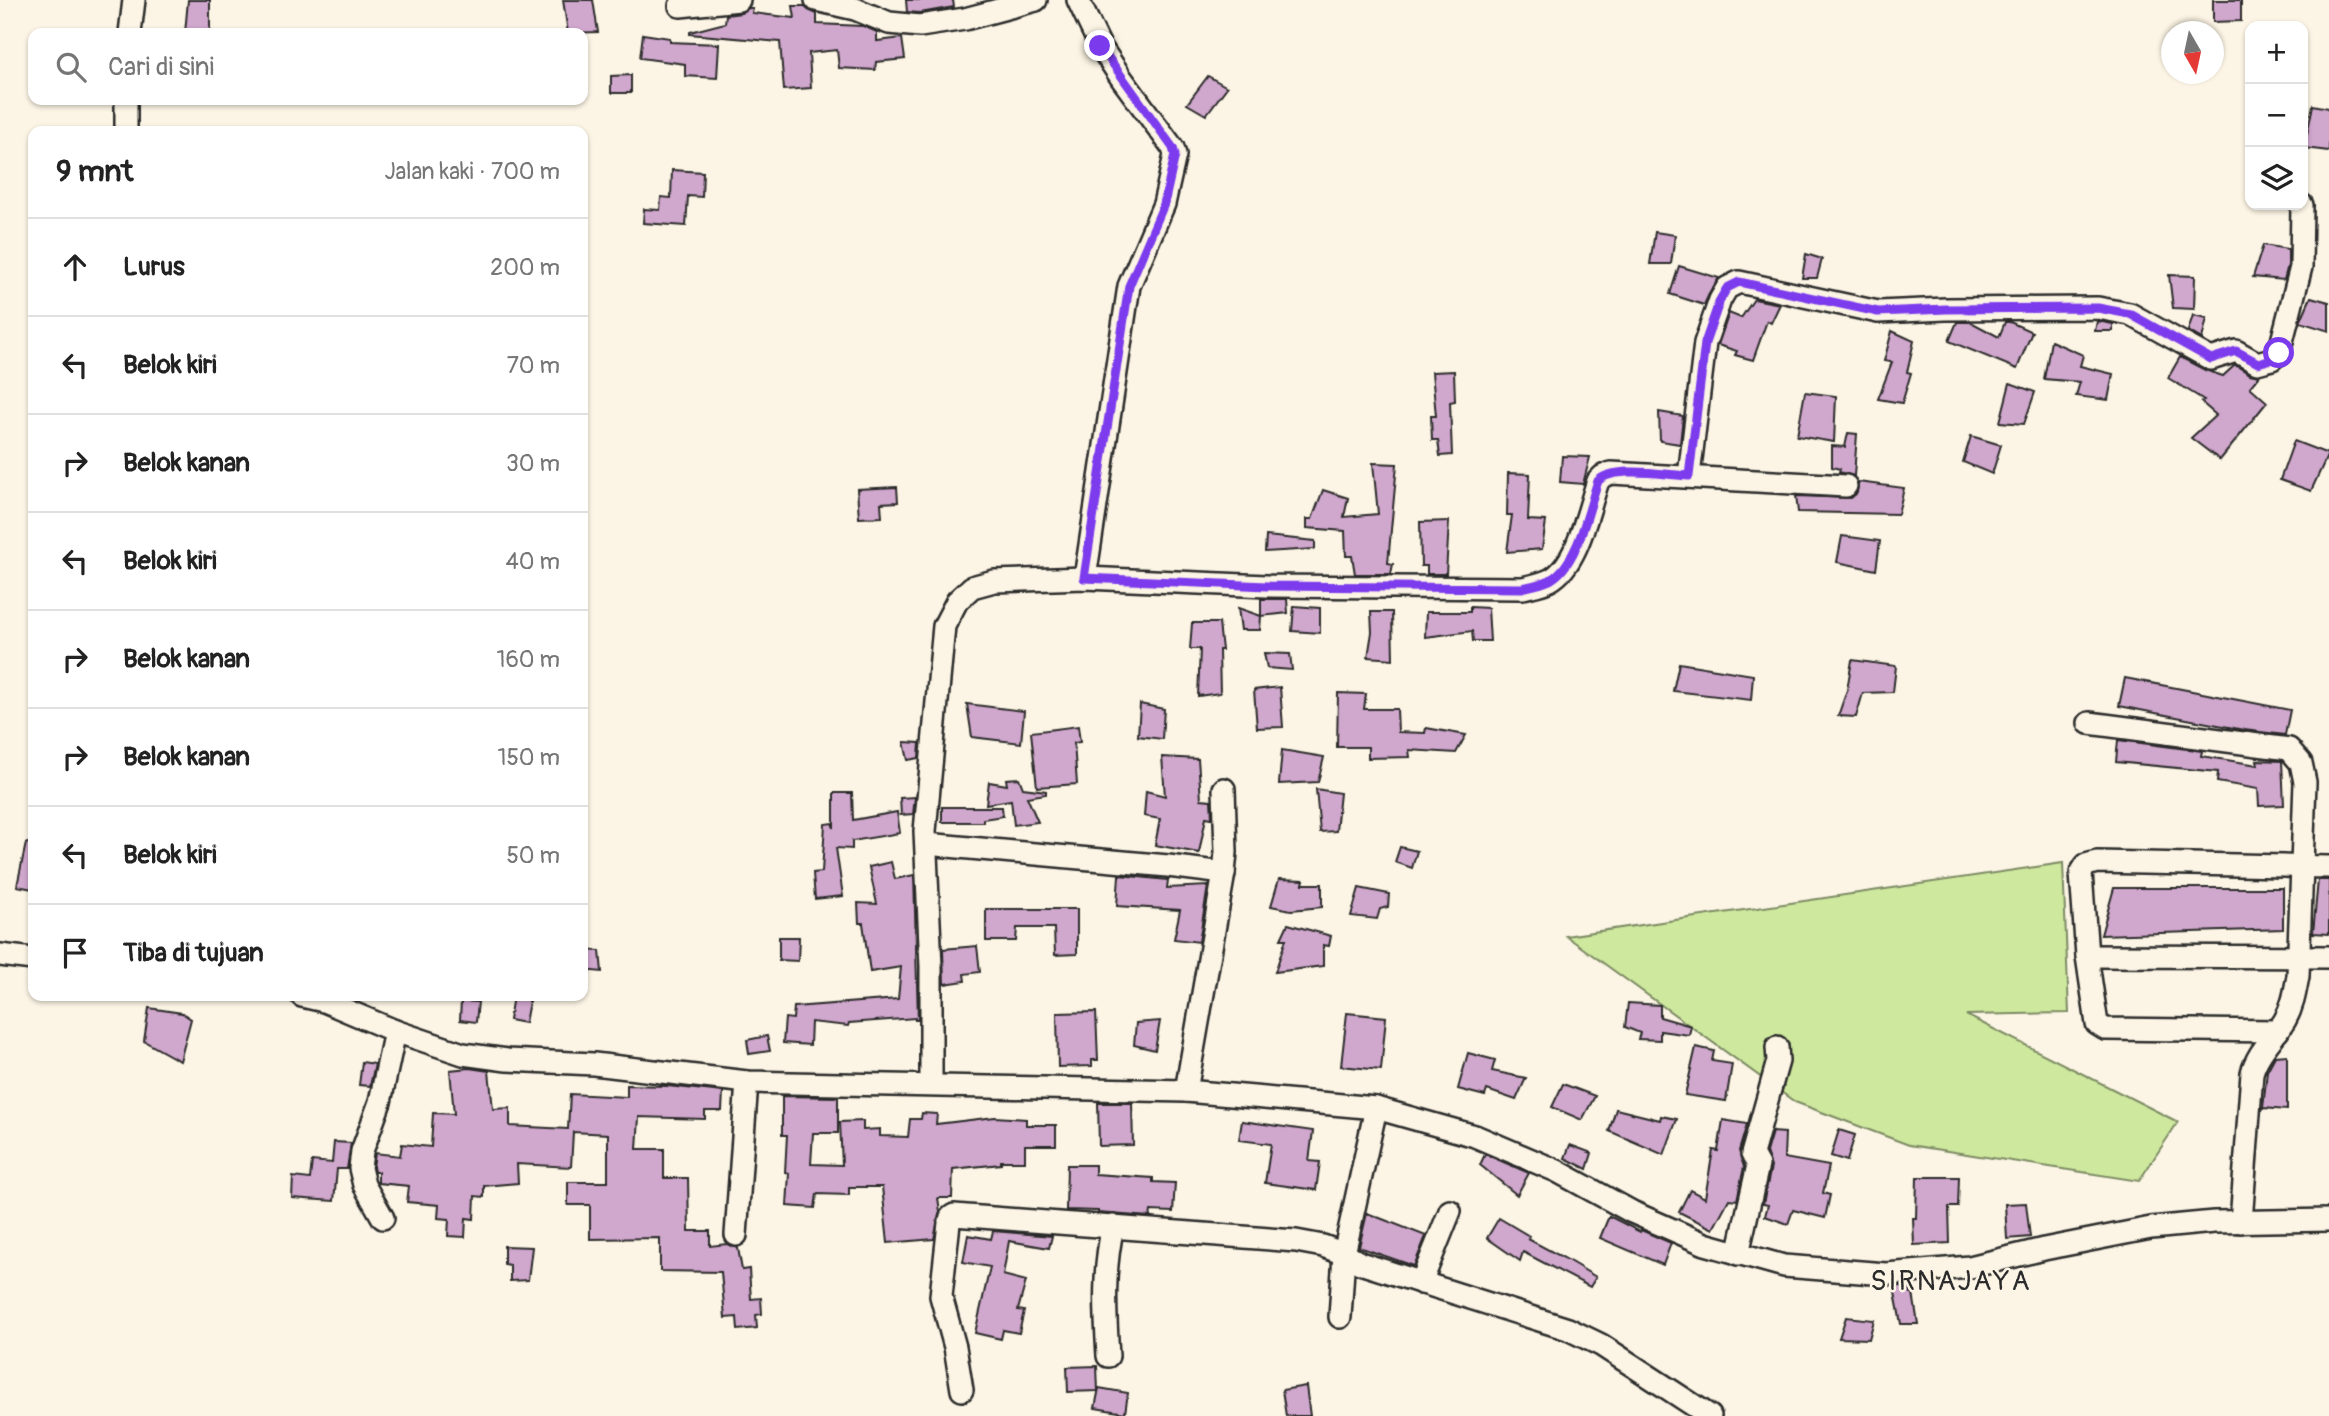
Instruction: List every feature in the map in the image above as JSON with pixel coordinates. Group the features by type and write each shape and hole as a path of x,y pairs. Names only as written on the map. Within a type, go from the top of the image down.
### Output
{"street":[{"path":"131,28 134,0"},
{"path":"680,6 739,0"},
{"path":"816,0 855,9 889,23 920,26 965,19 1036,0"},
{"path":"1078,0 1100,46 1173,148 1175,155 1164,204 1129,286 1084,578"},
{"path":"126,105 126,126"},
{"path":"1689,476 1705,343 1720,300 1727,288 1739,282 1878,312 2098,308 2130,314 2211,359 2236,351 2258,363 2272,359 2279,353 2301,267 2302,210"},
{"path":"931,1085 931,967 926,845 941,655 944,626 957,601 972,587 994,581 1084,578 1267,586 1522,588 1548,581 1561,572 1571,560 1598,481 1603,475 1619,472 1846,486"},
{"path":"2089,723 2289,749 2301,762 2305,782 2298,976 2293,1002 2259,1056 2252,1073 2241,1222"},
{"path":"1186,1091 1224,873 1224,789"},
{"path":"926,845 1224,873"},
{"path":"2277,1031 2105,1029 2097,1024 2087,956 2081,873 2086,865 2097,862 2329,867"},
{"path":"0,954 28,958"},
{"path":"2087,956 2329,957"},
{"path":"324,1001 395,1031 463,1054 507,1059 594,1064 747,1082 1186,1091 1376,1108 1475,1136 1557,1171 1632,1212 1705,1244 1784,1266 1886,1274 1970,1267 2151,1228 2329,1220"},
{"path":"383,1219 364,1185 360,1168 362,1151 380,1102 395,1031"},
{"path":"1738,1254 1758,1165 1752,1154 1778,1061 1777,1047"},
{"path":"736,1236 747,1082"},
{"path":"1340,1317 1344,1254 1376,1108"},
{"path":"1421,1283 1450,1212"},
{"path":"962,1390 955,1347 941,1296 951,1217 964,1215 1296,1241 1323,1246 1360,1263 1567,1329 1601,1345 1710,1416"},
{"path":"1108,1356 1105,1275 1113,1226"}],"green space":[{"path":"2063,863 2069,1013 1966,1015 2178,1122 2139,1181 1909,1145 1795,1102 1566,936"}],"building":[{"path":"188,0 210,0 210,28 185,28"},
{"path":"563,0 593,0 598,32 588,32 588,28 567,28"},
{"path":"906,0 953,0 954,7 920,13 907,12"},
{"path":"2213,0 2241,0 2241,21 2213,21"},
{"path":"793,6 805,6 817,14 817,24 863,26 877,32 877,41 902,38 905,59 876,62 875,70 839,68 837,50 809,53 811,88 784,90 780,42 690,34 725,23 726,15 741,13 749,8 753,8 752,13 795,18"},
{"path":"643,34 670,38 670,42 719,44 717,78 685,76 685,64 640,58"},
{"path":"631,75 631,93 611,93 611,76"},
{"path":"1208,76 1227,87 1206,115 1187,104"},
{"path":"2313,105 2329,108 2329,151 2308,148 2308,129"},
{"path":"672,170 703,172 702,197 688,196 686,226 643,223 644,209 660,210 661,197 671,198"},
{"path":"1655,232 1675,235 1671,264 1650,264"},
{"path":"2263,245 2288,249 2284,280 2253,277"},
{"path":"1806,254 1822,259 1817,278 1802,278"},
{"path":"1679,266 1719,278 1704,305 1670,294"},
{"path":"2169,275 2195,276 2194,309 2173,308"},
{"path":"2311,297 2329,302 2329,331 2300,322"},
{"path":"1754,299 1780,304 1771,323 1767,321 1753,360 1735,355 1737,351 1718,345 1729,313 1741,318"},
{"path":"2193,315 2207,318 2202,339 2188,331"},
{"path":"2097,321 2113,324 2113,331 2095,331"},
{"path":"1957,322 1971,322 1999,337 2005,322 2032,332 2017,369 1949,341"},
{"path":"1892,331 1914,341 1907,372 1911,373 1902,403 1878,399 1892,362 1884,361"},
{"path":"2051,341 2083,355 2080,366 2113,374 2108,400 2076,396 2080,382 2044,379"},
{"path":"2180,357 2223,376 2235,365 2259,376 2250,387 2267,402 2220,460 2191,438 2216,415 2201,402 2204,400 2168,378"},
{"path":"1454,371 1455,401 1450,402 1452,455 1440,456 1438,440 1432,440 1431,416 1436,416 1432,372"},
{"path":"2010,383 2035,392 2024,424 2000,422"},
{"path":"1805,392 1836,396 1834,442 1797,436"},
{"path":"1659,412 1683,416 1680,444 1660,441"},
{"path":"1848,433 1857,434 1854,476 1832,467 1832,446 1845,447"},
{"path":"1971,436 2001,445 1992,474 1963,462"},
{"path":"2294,441 2328,454 2311,491 2280,480"},
{"path":"1562,456 1590,457 1583,484 1560,482"},
{"path":"1373,463 1397,464 1388,563 1393,564 1391,574 1355,574 1352,556 1346,556 1345,531 1307,528 1307,519 1312,519 1323,490 1348,498 1344,517 1378,514"},
{"path":"1508,473 1530,474 1528,520 1546,521 1542,549 1507,552 1512,515 1507,515"},
{"path":"1858,482 1904,488 1898,514 1798,512 1796,496 1851,498 1857,493"},
{"path":"897,487 898,502 881,503 882,517 859,518 857,489"},
{"path":"1449,521 1446,574 1427,574 1427,566 1421,566 1420,522"},
{"path":"1266,536 1315,541 1315,549 1265,552"},
{"path":"1842,536 1880,541 1876,570 1837,562"},
{"path":"1261,599 1287,599 1288,613 1261,616"},
{"path":"1294,606 1320,608 1320,633 1292,631"},
{"path":"1470,607 1488,608 1490,641 1473,641 1472,631 1425,637 1426,612 1470,612"},
{"path":"1238,608 1261,616 1260,630 1241,630"},
{"path":"1371,612 1392,612 1393,659 1368,657 1372,632"},
{"path":"1192,623 1219,623 1222,650 1219,650 1220,693 1198,696 1200,649 1190,649"},
{"path":"1264,653 1290,654 1292,670 1267,668"},
{"path":"1852,660 1896,666 1893,692 1863,693 1856,717 1838,716 1847,690"},
{"path":"1679,663 1753,675 1751,700 1673,691"},
{"path":"2125,678 2290,710 2285,735 2244,730 2119,706"},
{"path":"1280,687 1283,727 1257,728 1254,690"},
{"path":"1338,693 1366,694 1364,709 1397,709 1398,732 1425,733 1426,728 1466,735 1456,753 1409,750 1410,757 1368,758 1368,747 1337,747"},
{"path":"967,704 1024,711 1021,743 972,737"},
{"path":"1140,704 1164,709 1162,739 1138,736"},
{"path":"1078,726 1080,742 1074,743 1077,784 1037,787 1031,732"},
{"path":"2118,740 2202,751 2201,756 2258,765 2257,760 2282,761 2284,805 2259,806 2258,789 2217,782 2218,772 2116,762"},
{"path":"904,742 920,743 919,758 908,760"},
{"path":"1282,750 1324,757 1318,782 1279,784"},
{"path":"1162,757 1198,759 1201,799 1211,800 1212,818 1206,817 1199,853 1155,845 1160,819 1144,816 1146,791 1165,796"},
{"path":"1019,778 1023,788 1046,791 1046,794 1027,797 1038,822 1014,825 1011,800 986,804 989,782 1007,785 1006,779"},
{"path":"1316,789 1340,793 1336,831 1320,832"},
{"path":"834,793 852,793 853,820 897,812 900,833 852,841 852,849 836,848 843,896 815,899 813,873 822,872 825,824 832,823 834,828"},
{"path":"915,797 913,814 901,815 900,798"},
{"path":"942,807 1002,807 1003,816 983,819 983,822 942,822"},
{"path":"26,843 28,843 28,888 17,886"},
{"path":"1400,847 1417,851 1412,868 1395,862"},
{"path":"891,862 895,879 914,875 918,1020 915,1018 849,1023 848,1026 811,1022 810,1045 783,1043 785,1018 793,1019 794,1007 898,999 901,967 870,972 863,923 859,923 858,903 877,904 869,867"},
{"path":"1119,875 1168,880 1167,888 1208,886 1199,942 1174,939 1180,910 1117,906"},
{"path":"1279,879 1304,880 1303,884 1322,884 1322,907 1291,910 1271,906"},
{"path":"2318,880 2329,880 2329,934 2313,933"},
{"path":"1359,888 1389,894 1388,907 1380,909 1377,919 1351,916"},
{"path":"2114,888 2283,888 2283,929 2101,935"},
{"path":"986,909 1077,909 1077,954 1055,955 1054,928 1017,928 1016,941 986,941"},
{"path":"1288,924 1331,936 1329,946 1323,945 1323,966 1275,972 1286,939 1281,939"},
{"path":"779,937 799,937 798,961 779,960"},
{"path":"977,946 980,972 964,974 965,981 944,984 943,949"},
{"path":"588,950 600,951 602,972 588,971"},
{"path":"461,1001 478,1002 476,1022 460,1020"},
{"path":"512,1001 529,1001 525,1023 509,1020"},
{"path":"1628,1003 1660,1005 1660,1017 1691,1026 1689,1035 1660,1031 1660,1040 1638,1039 1640,1033 1625,1027"},
{"path":"149,1008 182,1013 191,1019 180,1061 144,1041"},
{"path":"1096,1012 1098,1060 1092,1060 1092,1066 1058,1067 1057,1013"},
{"path":"1347,1013 1386,1017 1381,1070 1341,1066"},
{"path":"1160,1021 1155,1050 1134,1045 1136,1023"},
{"path":"767,1036 770,1051 749,1054 747,1040"},
{"path":"1696,1047 1714,1051 1712,1061 1732,1064 1726,1101 1685,1095"},
{"path":"1468,1053 1495,1060 1492,1071 1526,1078 1516,1100 1487,1090 1485,1096 1458,1089"},
{"path":"2287,1055 2287,1110 2263,1108 2267,1071 2275,1056"},
{"path":"362,1062 375,1064 370,1086 359,1085"},
{"path":"469,1068 489,1071 493,1109 510,1108 510,1126 568,1129 570,1094 627,1097 627,1085 723,1092 722,1111 705,1111 705,1119 639,1117 637,1149 664,1149 664,1178 688,1178 689,1231 710,1231 710,1246 727,1244 738,1248 742,1270 749,1269 751,1299 761,1298 762,1314 756,1315 757,1328 738,1330 737,1317 725,1318 721,1272 660,1271 660,1238 590,1239 590,1205 568,1205 568,1182 608,1182 608,1134 573,1132 571,1167 517,1164 518,1183 484,1186 484,1197 475,1196 474,1219 466,1218 465,1237 448,1236 449,1219 438,1218 439,1205 407,1202 409,1186 378,1183 378,1172 374,1172 373,1167 375,1153 400,1156 402,1144 431,1147 433,1113 454,1114 450,1070"},
{"path":"1563,1084 1595,1096 1582,1120 1552,1107"},
{"path":"782,1096 838,1097 838,1133 813,1133 811,1164 842,1165 840,1122 863,1121 863,1130 880,1129 880,1136 908,1137 910,1119 921,1119 922,1113 937,1114 936,1124 995,1117 1026,1119 1026,1125 1056,1125 1056,1145 1025,1145 1025,1161 1001,1161 1001,1164 953,1169 952,1198 938,1198 940,1211 934,1239 888,1243 882,1187 849,1187 849,1195 817,1194 815,1208 787,1206 789,1173 785,1172 787,1135 782,1135"},
{"path":"1098,1103 1132,1103 1133,1145 1099,1146"},
{"path":"1616,1109 1660,1120 1661,1116 1677,1119 1664,1155 1609,1131"},
{"path":"1723,1120 1747,1124 1739,1151 1744,1167 1737,1200 1729,1199 1713,1229 1679,1212 1690,1190 1705,1198 1713,1150 1718,1151"},
{"path":"1242,1121 1313,1131 1309,1161 1320,1162 1316,1190 1265,1183 1271,1144 1239,1140"},
{"path":"1839,1130 1855,1135 1847,1161 1831,1156"},
{"path":"1772,1132 1785,1133 1784,1158 1829,1166 1823,1193 1830,1195 1825,1218 1793,1210 1788,1224 1765,1216 1768,1205 1763,1204 1771,1167 1766,1152"},
{"path":"334,1142 351,1143 347,1169 337,1169 334,1201 292,1198 293,1177 310,1179 312,1161 332,1163"},
{"path":"1570,1145 1592,1153 1587,1169 1565,1158"},
{"path":"1485,1154 1529,1173 1517,1195 1480,1165"},
{"path":"1067,1165 1095,1165 1095,1174 1153,1178 1153,1182 1175,1183 1173,1212 1151,1211 1150,1217 1066,1210"},
{"path":"1917,1177 1959,1177 1958,1207 1949,1207 1950,1243 1914,1245 1913,1218 1916,1218"},
{"path":"2026,1203 2030,1237 2007,1239 2005,1204"},
{"path":"1367,1213 1426,1236 1414,1266 1359,1247"},
{"path":"1609,1216 1640,1232 1641,1230 1671,1243 1663,1265 1600,1238"},
{"path":"1499,1218 1529,1236 1528,1239 1596,1277 1590,1287 1523,1252 1520,1261 1487,1238"},
{"path":"993,1231 1052,1236 1049,1248 1009,1241 1003,1275 1026,1281 1018,1310 1024,1311 1019,1333 1003,1330 1001,1339 975,1333 990,1267 963,1262 968,1235 991,1239"},
{"path":"504,1246 532,1247 528,1280 510,1281 510,1265 504,1264"},
{"path":"1910,1285 1918,1324 1901,1324 1894,1287"},
{"path":"1846,1317 1874,1320 1869,1339 1839,1338"},
{"path":"1097,1366 1098,1391 1068,1392 1067,1367"},
{"path":"1306,1386 1310,1416 1286,1416 1282,1390"},
{"path":"1099,1388 1128,1393 1125,1413 1095,1408"}],"district":[{"name":"SIRNAJAYA","path":"1951,1280"}],"route":[{"path":"1100,46 1158,126 1175,155 1164,204 1129,286 1084,578 1267,586 1522,588 1548,581 1561,572 1571,560 1598,481 1603,475 1619,472 1689,476 1705,343 1720,300 1727,288 1739,282 1878,312 2098,308 2130,314 2211,359 2236,351 2258,363 2272,359 2279,353"}]}
